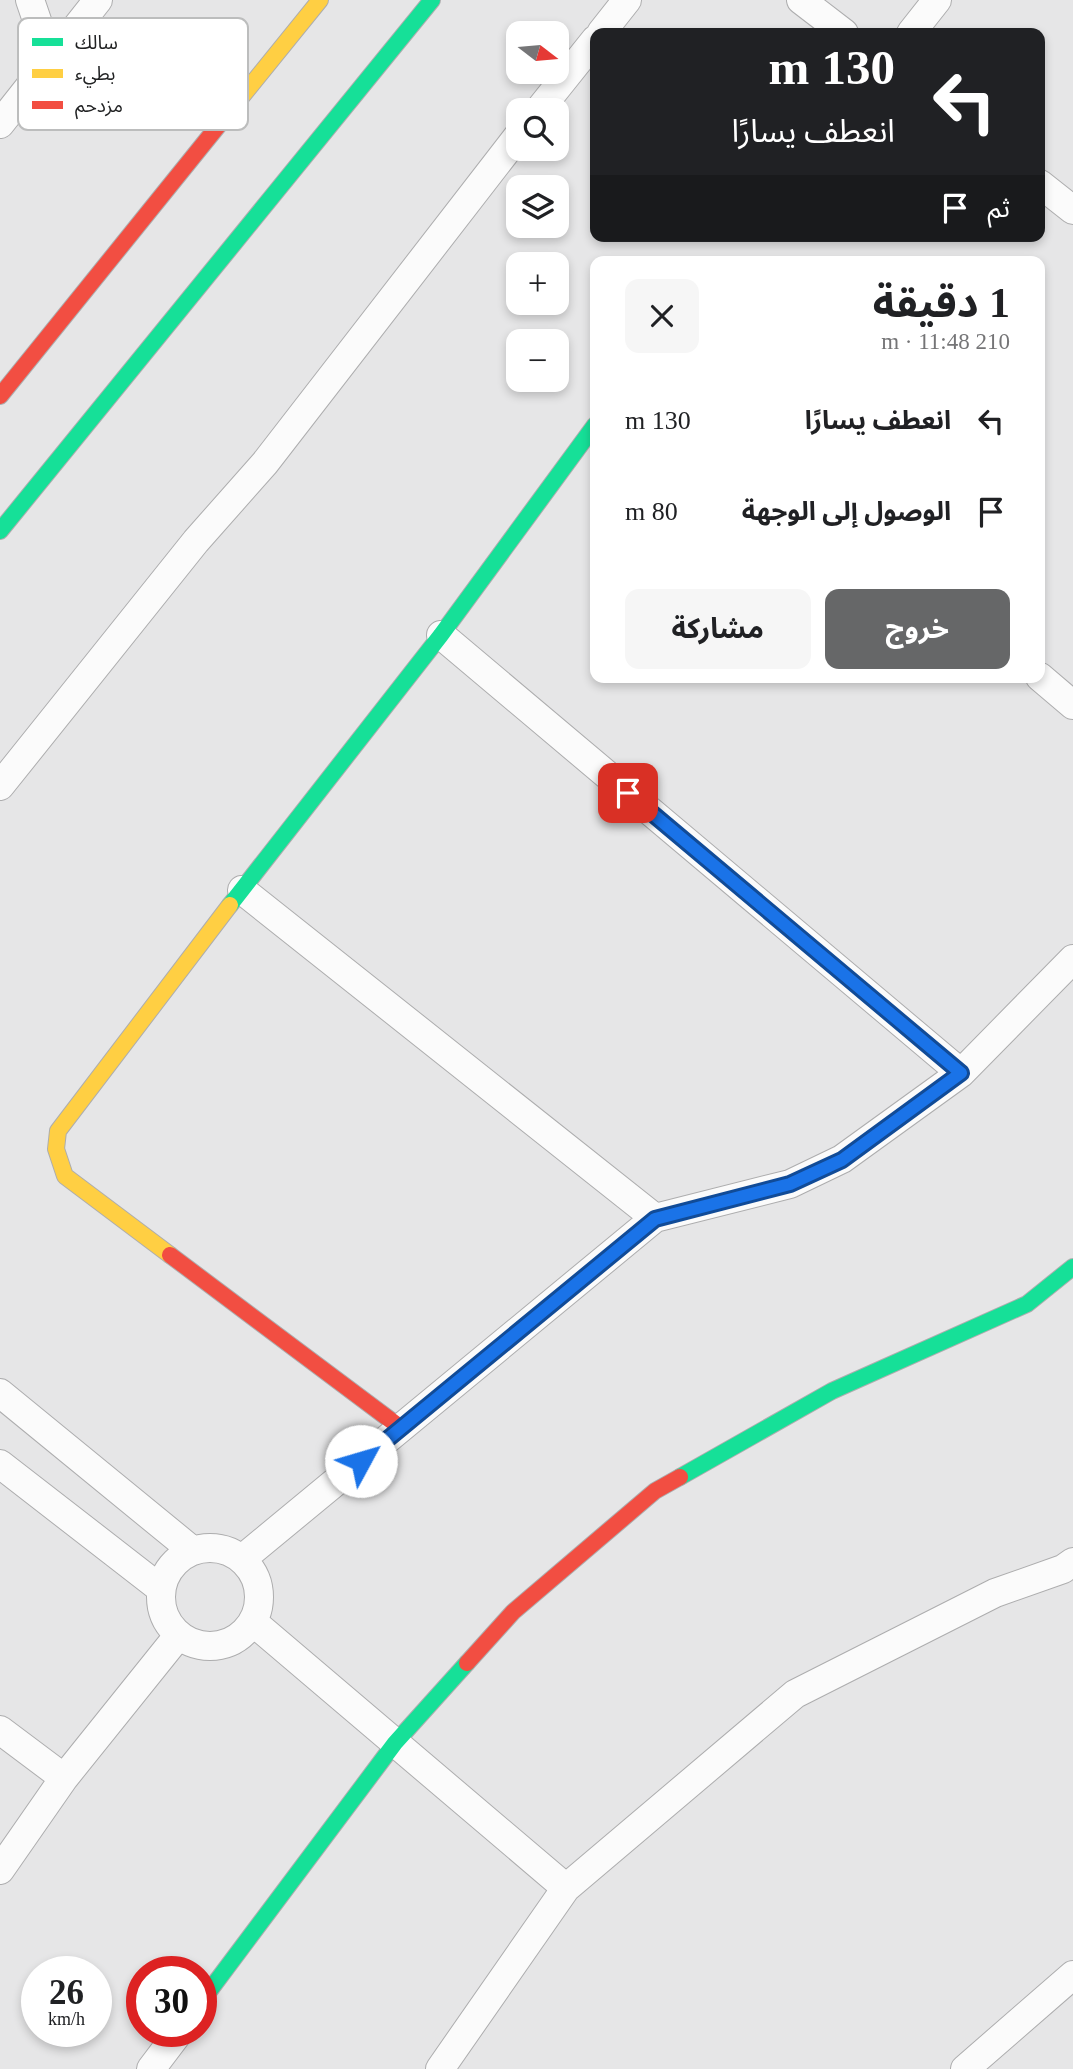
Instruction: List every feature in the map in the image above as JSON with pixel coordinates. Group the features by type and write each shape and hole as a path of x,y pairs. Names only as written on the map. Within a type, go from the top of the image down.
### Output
{"street":[{"path":"30,0 36,18"},
{"path":"84,18 98,0"},
{"path":"248,89 320,0"},
{"path":"0,531 432,0"},
{"path":"605,28 627,0"},
{"path":"801,0 837,28"},
{"path":"915,28 937,0"},
{"path":"549,98 590,46"},
{"path":"0,124 18,101"},
{"path":"0,396 215,130"},
{"path":"0,786 196,541 265,463 506,152"},
{"path":"1045,188 1073,210"},
{"path":"401,1428 65,1176 56,1149 58,1131 441,635 590,432"},
{"path":"441,635 961,1073"},
{"path":"1045,681 1073,705"},
{"path":"242,890 655,1219"},
{"path":"242,1559 655,1219 790,1184 842,1160 961,1073 1073,960"},
{"path":"217,1981 395,1743 513,1612 655,1491 832,1391 1027,1304 1073,1267"},
{"path":"0,1393 193,1551"},
{"path":"0,1464 161,1589"},
{"path":"210,1548 226,1551 242,1559 253,1573 258,1589 258,1606 253,1622 242,1636 227,1644 210,1647 193,1644 178,1636 167,1622 161,1589 167,1573 178,1559 193,1551 210,1548"},
{"path":"440,2069 566,1888 795,1694 995,1593 1070,1570"},
{"path":"253,1622 566,1888"},
{"path":"0,1871 64,1778 178,1636"},
{"path":"0,1730 64,1778"},
{"path":"965,2069 1073,1975"},
{"path":"151,2069 168,2047"}],"traffic: fast":[{"path":"0,531 432,0"},
{"path":"230,905 441,635 590,432"},
{"path":"680,1477 832,1391 1027,1304 1073,1267"},
{"path":"217,1981 395,1743 467,1663"}],"traffic: slow":[{"path":"248,89 320,0"},
{"path":"170,1255 65,1176 56,1149 58,1131 230,905"}],"traffic: jam":[{"path":"0,396 215,130"},
{"path":"170,1255 401,1428"},
{"path":"467,1663 513,1612 655,1491 680,1477"}],"route":[{"path":"361,1461 655,1219 790,1184 842,1160 961,1073 628,793"}]}
